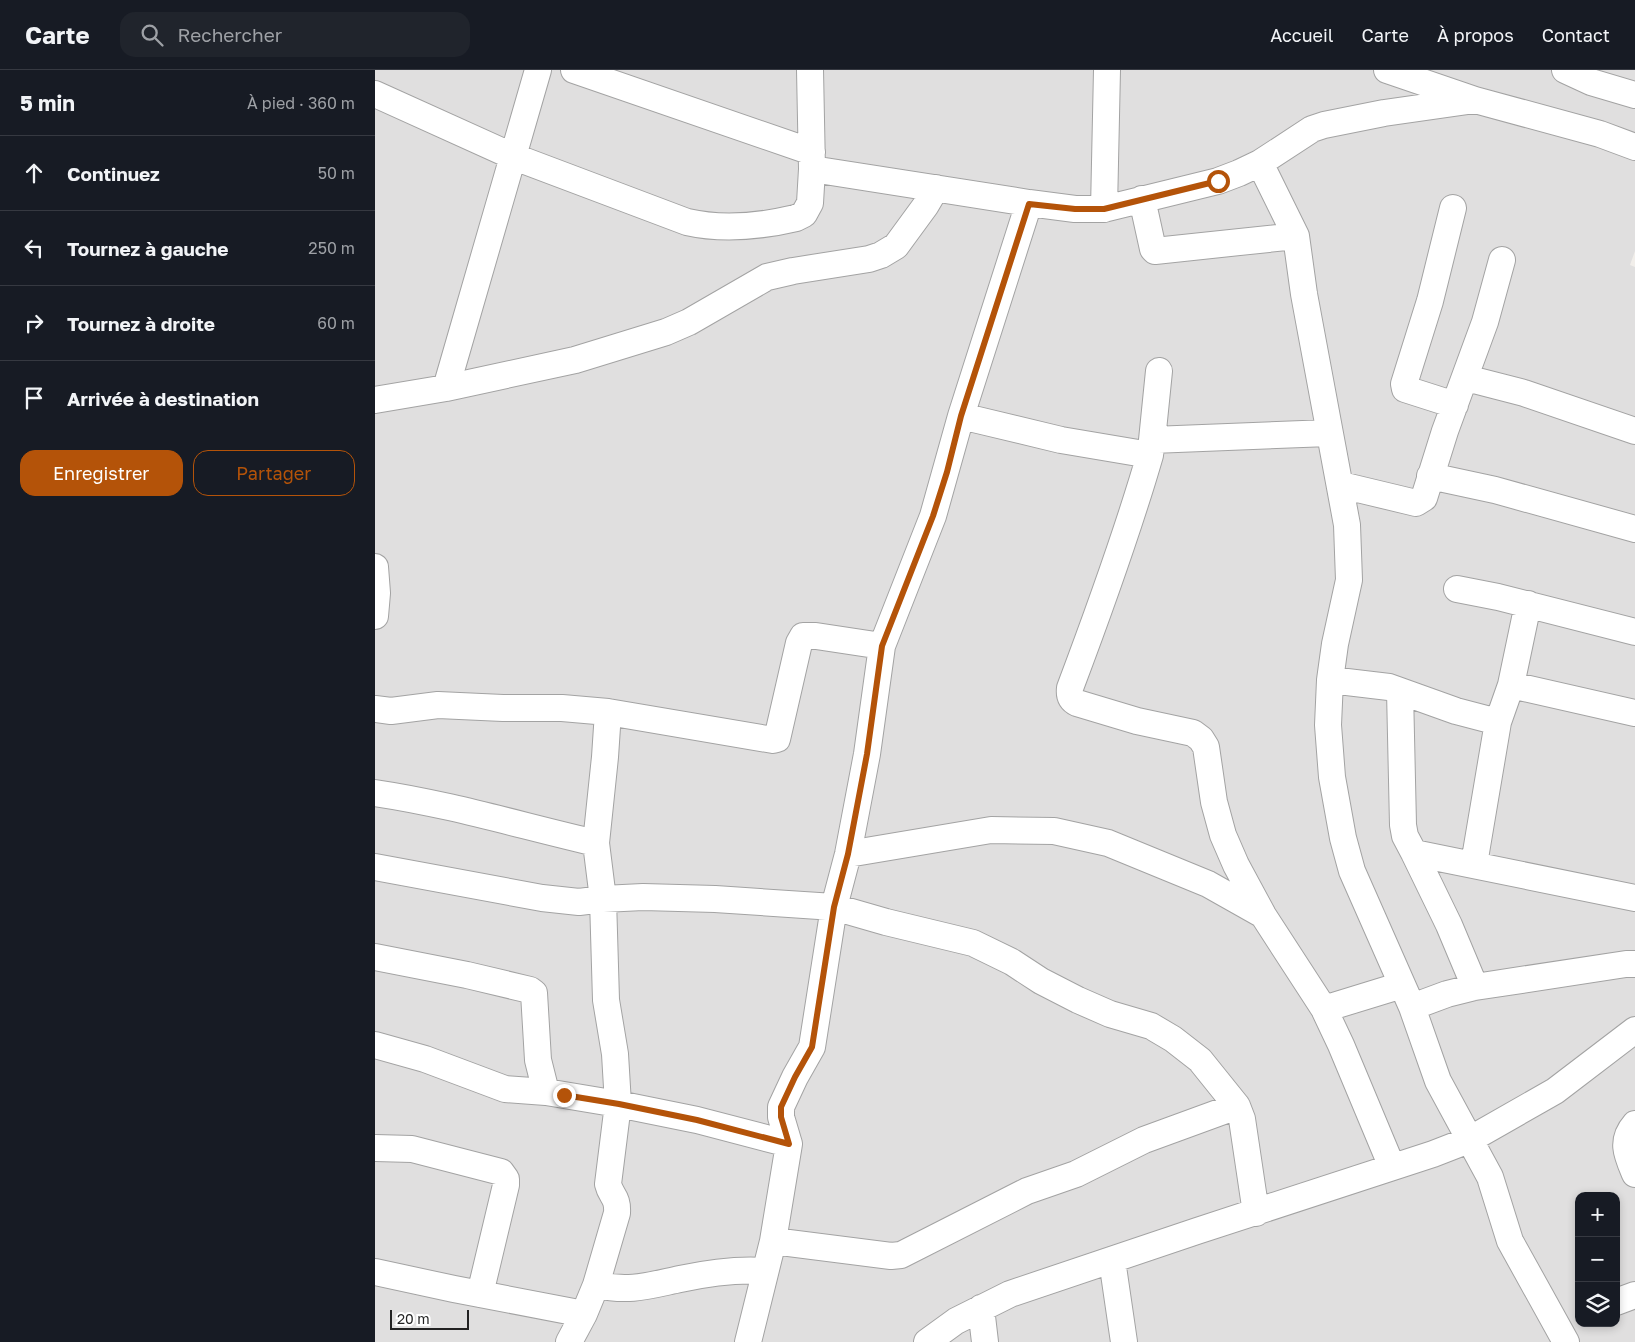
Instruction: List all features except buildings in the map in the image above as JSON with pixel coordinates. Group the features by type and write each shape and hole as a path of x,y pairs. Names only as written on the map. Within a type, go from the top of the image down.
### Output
{"street":[{"path":"446,388 538,70"},
{"path":"574,70 812,160 936,188 1029,204 1075,209 1104,209 1218,181 1260,163 1312,129 1324,125 1384,113 1475,100"},
{"path":"375,94 512,156 687,222 707,225 741,225 783,221 804,214 810,203 812,160 810,70"},
{"path":"1104,209 1107,70"},
{"path":"1387,70 1475,100 1600,134 1635,147"},
{"path":"1565,70 1606,78 1635,95"},
{"path":"1260,163 1296,236 1304,294 1347,525 1349,580 1335,644 1330,680 1328,726 1332,777 1343,838 1353,871 1407,996 1438,1081 1489,1177 1510,1242 1568,1331"},
{"path":"375,400 446,388 575,360 666,332 689,322 767,277 869,259 881,255 896,246 936,188"},
{"path":"1142,199 1155,251 1296,236"},
{"path":"748,1342 773,1241 789,1144 781,1117 781,1107 812,1047 834,907 848,854 867,754 882,646 933,516 947,472 961,416 1029,204"},
{"path":"1453,208 1430,301 1404,384 1405,389 1455,405"},
{"path":"1341,485 1416,503 1424,498 1430,476 1485,322 1502,260"},
{"path":"1159,371 1151,447 1134,509 1070,688 1070,696 1073,701 1137,721 1193,733 1201,739 1206,747 1214,802 1223,835 1236,865 1263,914 1323,1009 1341,1045 1392,1168"},
{"path":"1466,378 1523,393 1635,431"},
{"path":"961,416 1061,440 1151,447 1329,433"},
{"path":"1430,476 1495,490 1635,529"},
{"path":"375,567 377,593 375,616"},
{"path":"1457,589 1528,604 1635,632"},
{"path":"1474,864 1498,722 1511,685 1528,604"},
{"path":"375,709 391,711 438,705 562,708 607,712 773,740 777,739 779,735 799,643 803,636 816,636 882,646"},
{"path":"1330,680 1377,684 1456,712 1498,722"},
{"path":"1511,685 1635,713"},
{"path":"1400,691 1403,825 1405,836 1449,925 1475,987"},
{"path":"569,1342 596,1286 617,1213 616,1198 608,1184 619,1104 615,1054 606,1000 603,899 596,843 605,757 607,712"},
{"path":"375,793 453,806 531,828 596,843"},
{"path":"848,854 991,830 1054,831 1108,843 1208,884 1263,914"},
{"path":"1414,853 1635,898"},
{"path":"375,866 542,898 579,902 643,897 715,899 834,907 973,943 1012,962 1041,981 1079,1000 1110,1014 1151,1026 1173,1039 1200,1060 1237,1106 1241,1119 1256,1213"},
{"path":"375,957 467,975 530,990 534,993 538,1060 546,1092"},
{"path":"1323,1009 1407,996 1447,994 1475,987 1635,964"},
{"path":"927,1342 957,1321 1009,1294 1392,1168 1469,1140 1555,1091 1635,1030"},
{"path":"375,1045 425,1059 505,1088 546,1092 619,1104 697,1120 789,1144"},
{"path":"773,1241 891,1256 901,1255 1027,1191 1076,1174 1143,1140 1237,1106"},
{"path":"1635,1124 1627,1135 1626,1145 1627,1157 1635,1174"},
{"path":"375,1148 412,1149 501,1172 505,1176 506,1185 480,1294"},
{"path":"1112,1260 1124,1342"},
{"path":"596,1286 625,1290 682,1278 743,1269 765,1271"},
{"path":"375,1272 584,1314"},
{"path":"1620,1301 1635,1295"},
{"path":"981,1308 985,1342"}],"shaded area":[{"path":"375,70 1635,70 1635,251 1630,265 1635,267 1635,1342 375,1342"}],"route":[{"path":"564,1095 697,1120 789,1144 781,1117 781,1107 812,1047 834,907 848,854 867,754 882,646 933,516 947,472 961,416 1029,204 1075,209 1104,209 1218,181"}]}
